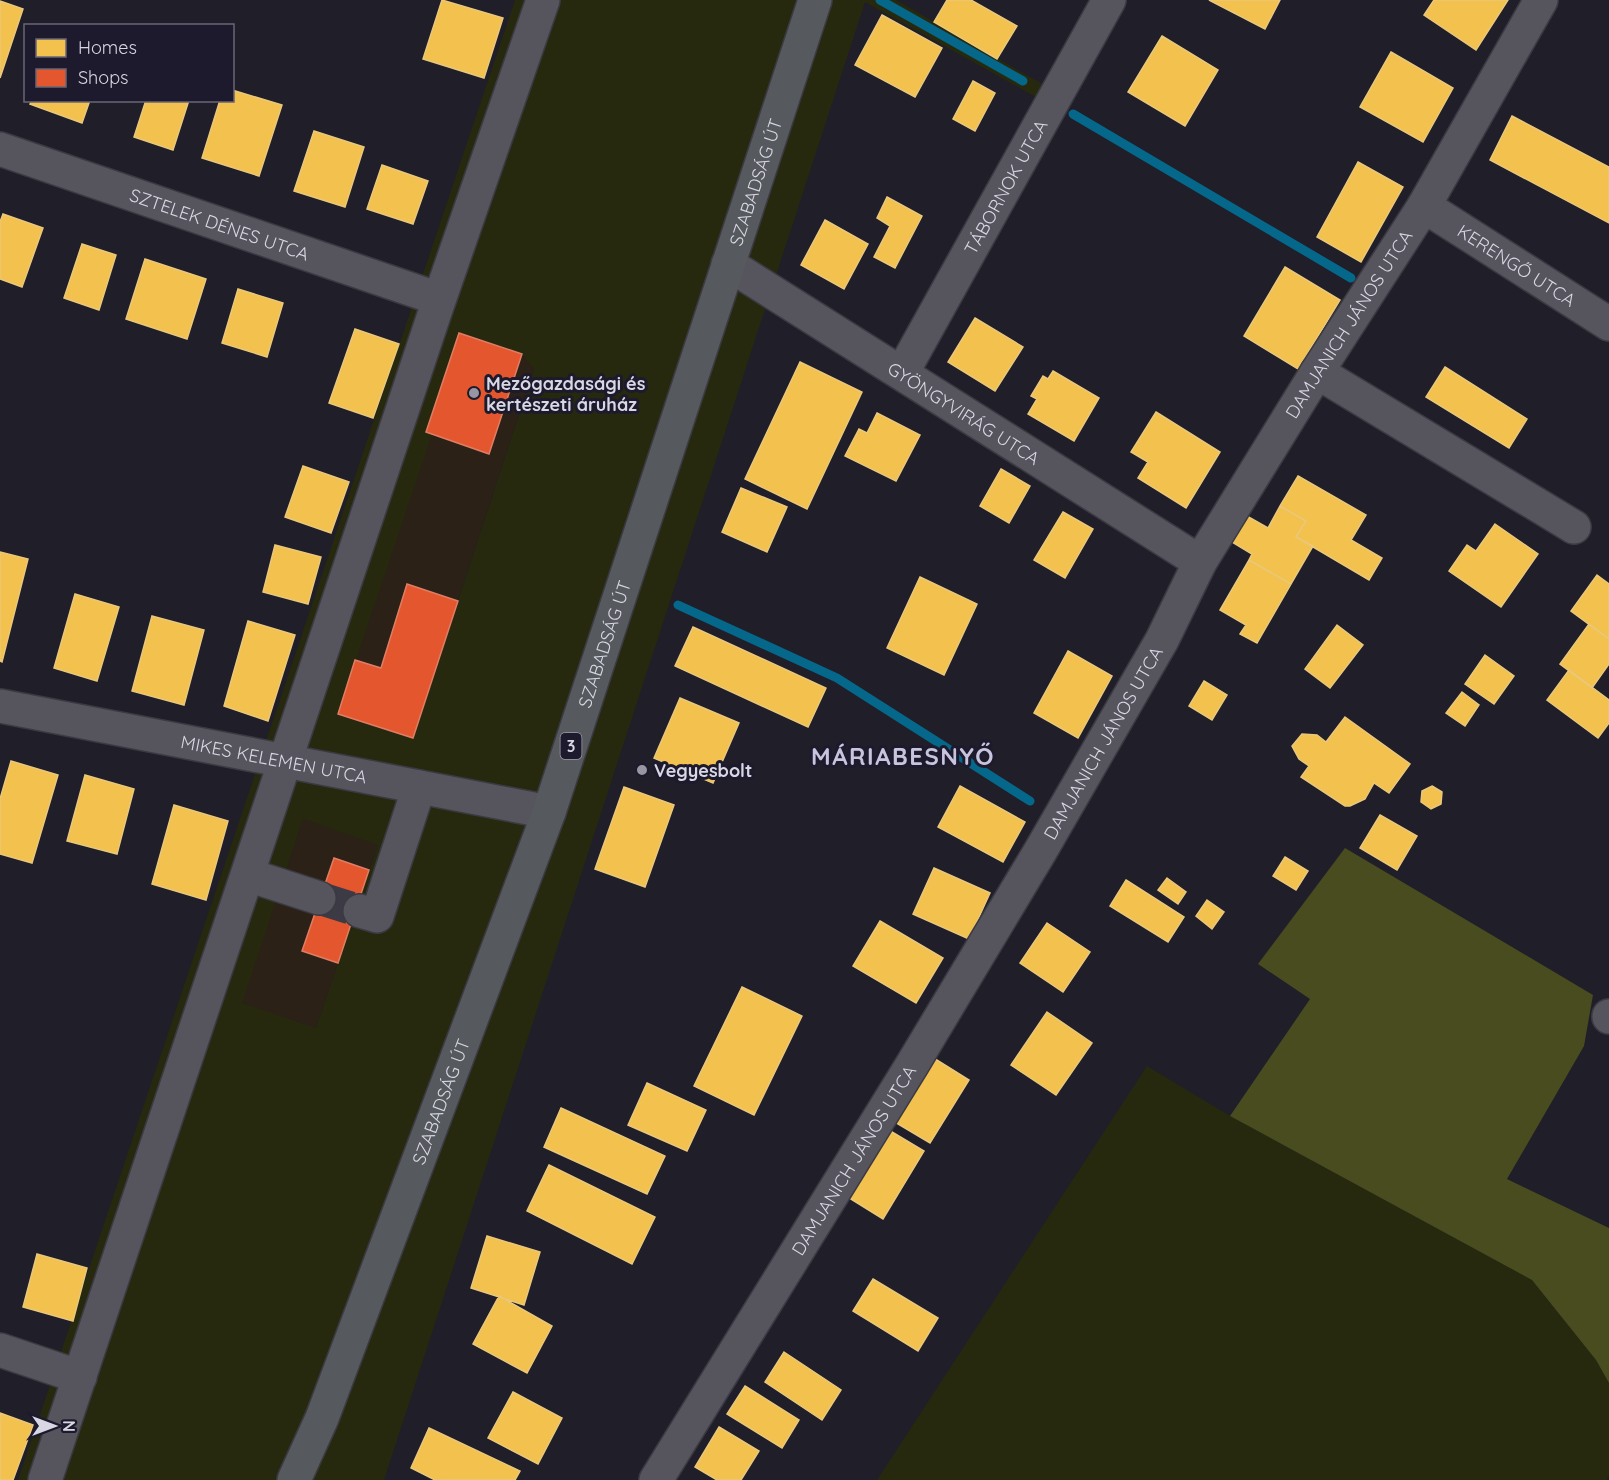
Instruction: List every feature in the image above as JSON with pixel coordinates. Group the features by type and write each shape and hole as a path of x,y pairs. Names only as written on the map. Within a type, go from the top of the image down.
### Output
{"main road":[{"name":"SZABADSÁG ÚT","path":"294,1480 322,1418 549,812 815,0"}],"street":[{"path":"45,1480 439,299 543,0"},
{"name":"TÁBORNOK UTCA","path":"902,373 1109,0"},
{"name":"DAMJANICH JÁNOS UTCA","path":"656,1480 912,1065 1041,850 1162,640 1200,562 1317,372 1424,206 1541,0"},
{"name":"SZTELEK DÉNES UTCA","path":"0,148 439,299"},
{"name":"KERENGŐ UTCA","path":"1424,206 1609,324"},
{"name":"GYÖNGYVIRÁG UTCA","path":"728,264 1200,562"},
{"path":"1317,372 1574,527"},
{"name":"MIKES KELEMEN UTCA","path":"0,706 549,812"},
{"path":"360,911 377,916 419,787"},
{"path":"248,875 319,897"},
{"path":"0,1350 80,1377"}],"shaded area":[{"path":"459,333 522,354 534,368 413,738 338,714 431,435 426,432"},
{"path":"303,819 378,844 316,1028 241,1003"}],"green space":[{"path":"515,0 896,0 1042,84 1036,97 865,2 384,1480 18,1480","holes":["460,333 522,354 534,369 413,738 338,714 432,434 426,432","303,819 378,845 316,1028 242,1003"]},
{"path":"1345,848 1593,995 1584,1046 1507,1179 1609,1228 1609,1383 1596,1360 1532,1280 1230,1116 1310,999 1258,964"},
{"path":"1147,1066 1230,1116 1532,1280 1596,1360 1609,1383 1609,1475 1607,1480 877,1480"}],"building: Homes":[{"path":"442,0 503,18 484,78 423,59"},
{"path":"947,0 971,0 1017,26 997,59 934,22"},
{"path":"1209,0 1280,0 1265,29"},
{"path":"1434,0 1508,0 1476,50 1424,15"},
{"path":"0,1 23,9 0,78"},
{"path":"882,15 942,48 915,97 855,65"},
{"path":"1162,36 1218,70 1185,126 1128,92"},
{"path":"1391,52 1453,88 1423,142 1360,107"},
{"path":"973,81 995,93 975,131 953,119"},
{"path":"234,91 282,105 259,176 202,158 219,102 234,102"},
{"path":"31,102 89,102 82,123 30,104"},
{"path":"145,102 188,102 173,150 134,137"},
{"path":"1512,116 1609,167 1609,223 1490,160"},
{"path":"314,131 364,147 345,207 294,191"},
{"path":"1358,162 1403,187 1361,262 1317,237"},
{"path":"382,165 428,181 413,224 367,209"},
{"path":"887,197 922,216 895,268 874,257 890,226 877,218"},
{"path":"3,214 43,228 22,287 0,279 0,222"},
{"path":"825,220 868,244 844,289 801,265"},
{"path":"82,244 116,255 99,310 64,298"},
{"path":"145,259 206,279 187,339 126,319"},
{"path":"1285,267 1340,300 1298,369 1244,336"},
{"path":"238,289 283,303 267,357 222,343"},
{"path":"975,318 1023,347 995,391 948,362"},
{"path":"355,329 399,344 373,418 329,403"},
{"path":"800,362 862,392 807,509 745,479"},
{"path":"1445,367 1527,419 1509,448 1426,397"},
{"path":"1053,371 1099,398 1074,441 1028,414 1037,399 1031,396 1043,376 1048,379"},
{"path":"1156,412 1220,452 1186,508 1138,478 1148,462 1131,452"},
{"path":"877,413 920,435 896,481 845,456 859,429 867,433"},
{"path":"303,466 349,482 331,533 285,517"},
{"path":"1001,469 1030,486 1009,523 980,506"},
{"path":"1298,476 1366,515 1351,540 1382,558 1369,580 1296,537 1306,521 1280,506"},
{"path":"741,488 787,507 767,552 722,532"},
{"path":"1280,506 1306,521 1296,537 1313,546 1291,584 1249,560 1252,554 1232,542 1247,516 1268,528"},
{"path":"1063,512 1093,529 1065,578 1034,560"},
{"path":"1495,524 1538,554 1501,607 1449,571 1467,545 1476,551"},
{"path":"275,545 321,557 308,604 263,592"},
{"path":"0,552 28,559 2,662 0,661"},
{"path":"1249,560 1291,584 1257,643 1240,634 1246,625 1220,610"},
{"path":"1597,575 1609,584 1609,639 1571,611"},
{"path":"920,577 977,604 944,675 887,648"},
{"path":"75,594 119,607 97,681 54,668"},
{"path":"152,616 204,630 184,705 132,691"},
{"path":"248,621 295,635 268,721 224,706"},
{"path":"1589,624 1609,639 1609,664 1592,688 1560,664"},
{"path":"1337,625 1363,645 1330,688 1305,669"},
{"path":"693,627 826,688 808,727 675,666"},
{"path":"1068,651 1112,676 1078,738 1034,713"},
{"path":"1485,655 1514,676 1494,704 1465,684"},
{"path":"1569,670 1609,700 1609,723 1598,738 1547,700"},
{"path":"1204,681 1227,695 1212,720 1189,706"},
{"path":"1462,692 1479,705 1465,726 1446,713"},
{"path":"680,698 739,723 713,783 654,758"},
{"path":"1345,717 1410,764 1389,793 1374,783 1365,799 1350,806 1345,806 1301,777 1309,766 1299,759 1292,746 1302,734 1317,735 1326,742"},
{"path":"11,761 58,775 32,863 0,854 0,799"},
{"path":"85,775 134,789 117,854 67,841"},
{"path":"960,786 1025,822 1003,862 938,827"},
{"path":"1432,786 1442,792 1441,804 1431,809 1421,802 1422,791"},
{"path":"624,787 674,805 645,887 595,869"},
{"path":"174,805 228,821 206,900 152,884"},
{"path":"1380,815 1417,836 1397,870 1360,848"},
{"path":"1285,857 1308,871 1296,890 1273,876"},
{"path":"934,868 990,893 969,939 913,914"},
{"path":"1167,878 1186,892 1178,904 1158,890"},
{"path":"1126,880 1184,917 1168,942 1110,906"},
{"path":"1207,900 1224,912 1212,929 1196,916"},
{"path":"880,921 943,958 916,1003 853,966"},
{"path":"1047,923 1090,952 1063,992 1020,963"},
{"path":"742,987 802,1016 754,1115 694,1086"},
{"path":"1047,1012 1092,1043 1056,1095 1011,1065"},
{"path":"932,1057 969,1080 930,1143 893,1121"},
{"path":"647,1083 706,1110 687,1151 628,1125"},
{"path":"561,1108 665,1156 647,1194 544,1147"},
{"path":"887,1129 924,1151 883,1219 846,1196"},
{"path":"549,1165 655,1217 632,1264 527,1211"},
{"path":"487,1236 540,1252 524,1305 471,1288"},
{"path":"37,1254 87,1268 73,1321 23,1307"},
{"path":"873,1279 938,1318 918,1351 853,1311"},
{"path":"499,1296 552,1326 527,1373 473,1344"},
{"path":"784,1352 841,1390 822,1420 765,1382"},
{"path":"745,1386 799,1420 782,1448 727,1414"},
{"path":"513,1392 562,1418 538,1464 488,1438"},
{"path":"0,1413 33,1425 13,1480 0,1480"},
{"path":"719,1427 759,1451 741,1480 717,1480 695,1467"},
{"path":"429,1428 520,1471 515,1480 435,1480 411,1468"}],"building: Shops":[{"name":"Mezőgazdasági és kertészeti áruház","path":"459,333 522,354 489,454 426,432"},
{"path":"407,584 458,601 413,738 338,714 355,660 381,668"},
{"path":"334,858 369,870 338,963 302,951"}],"waterway":[{"path":"880,0 1023,81"},
{"path":"1073,114 1351,278"},
{"path":"678,605 837,678 1030,801"}],"tunnel":[{"path":"319,898 360,911"}],"place":[{"name":"Mezőgazdasági és kertészeti áruház","path":"474,393"},
{"name":"Vegyesbolt","path":"642,770"}],"district":[{"name":"MÁRIABESNYŐ","path":"903,756"}]}
